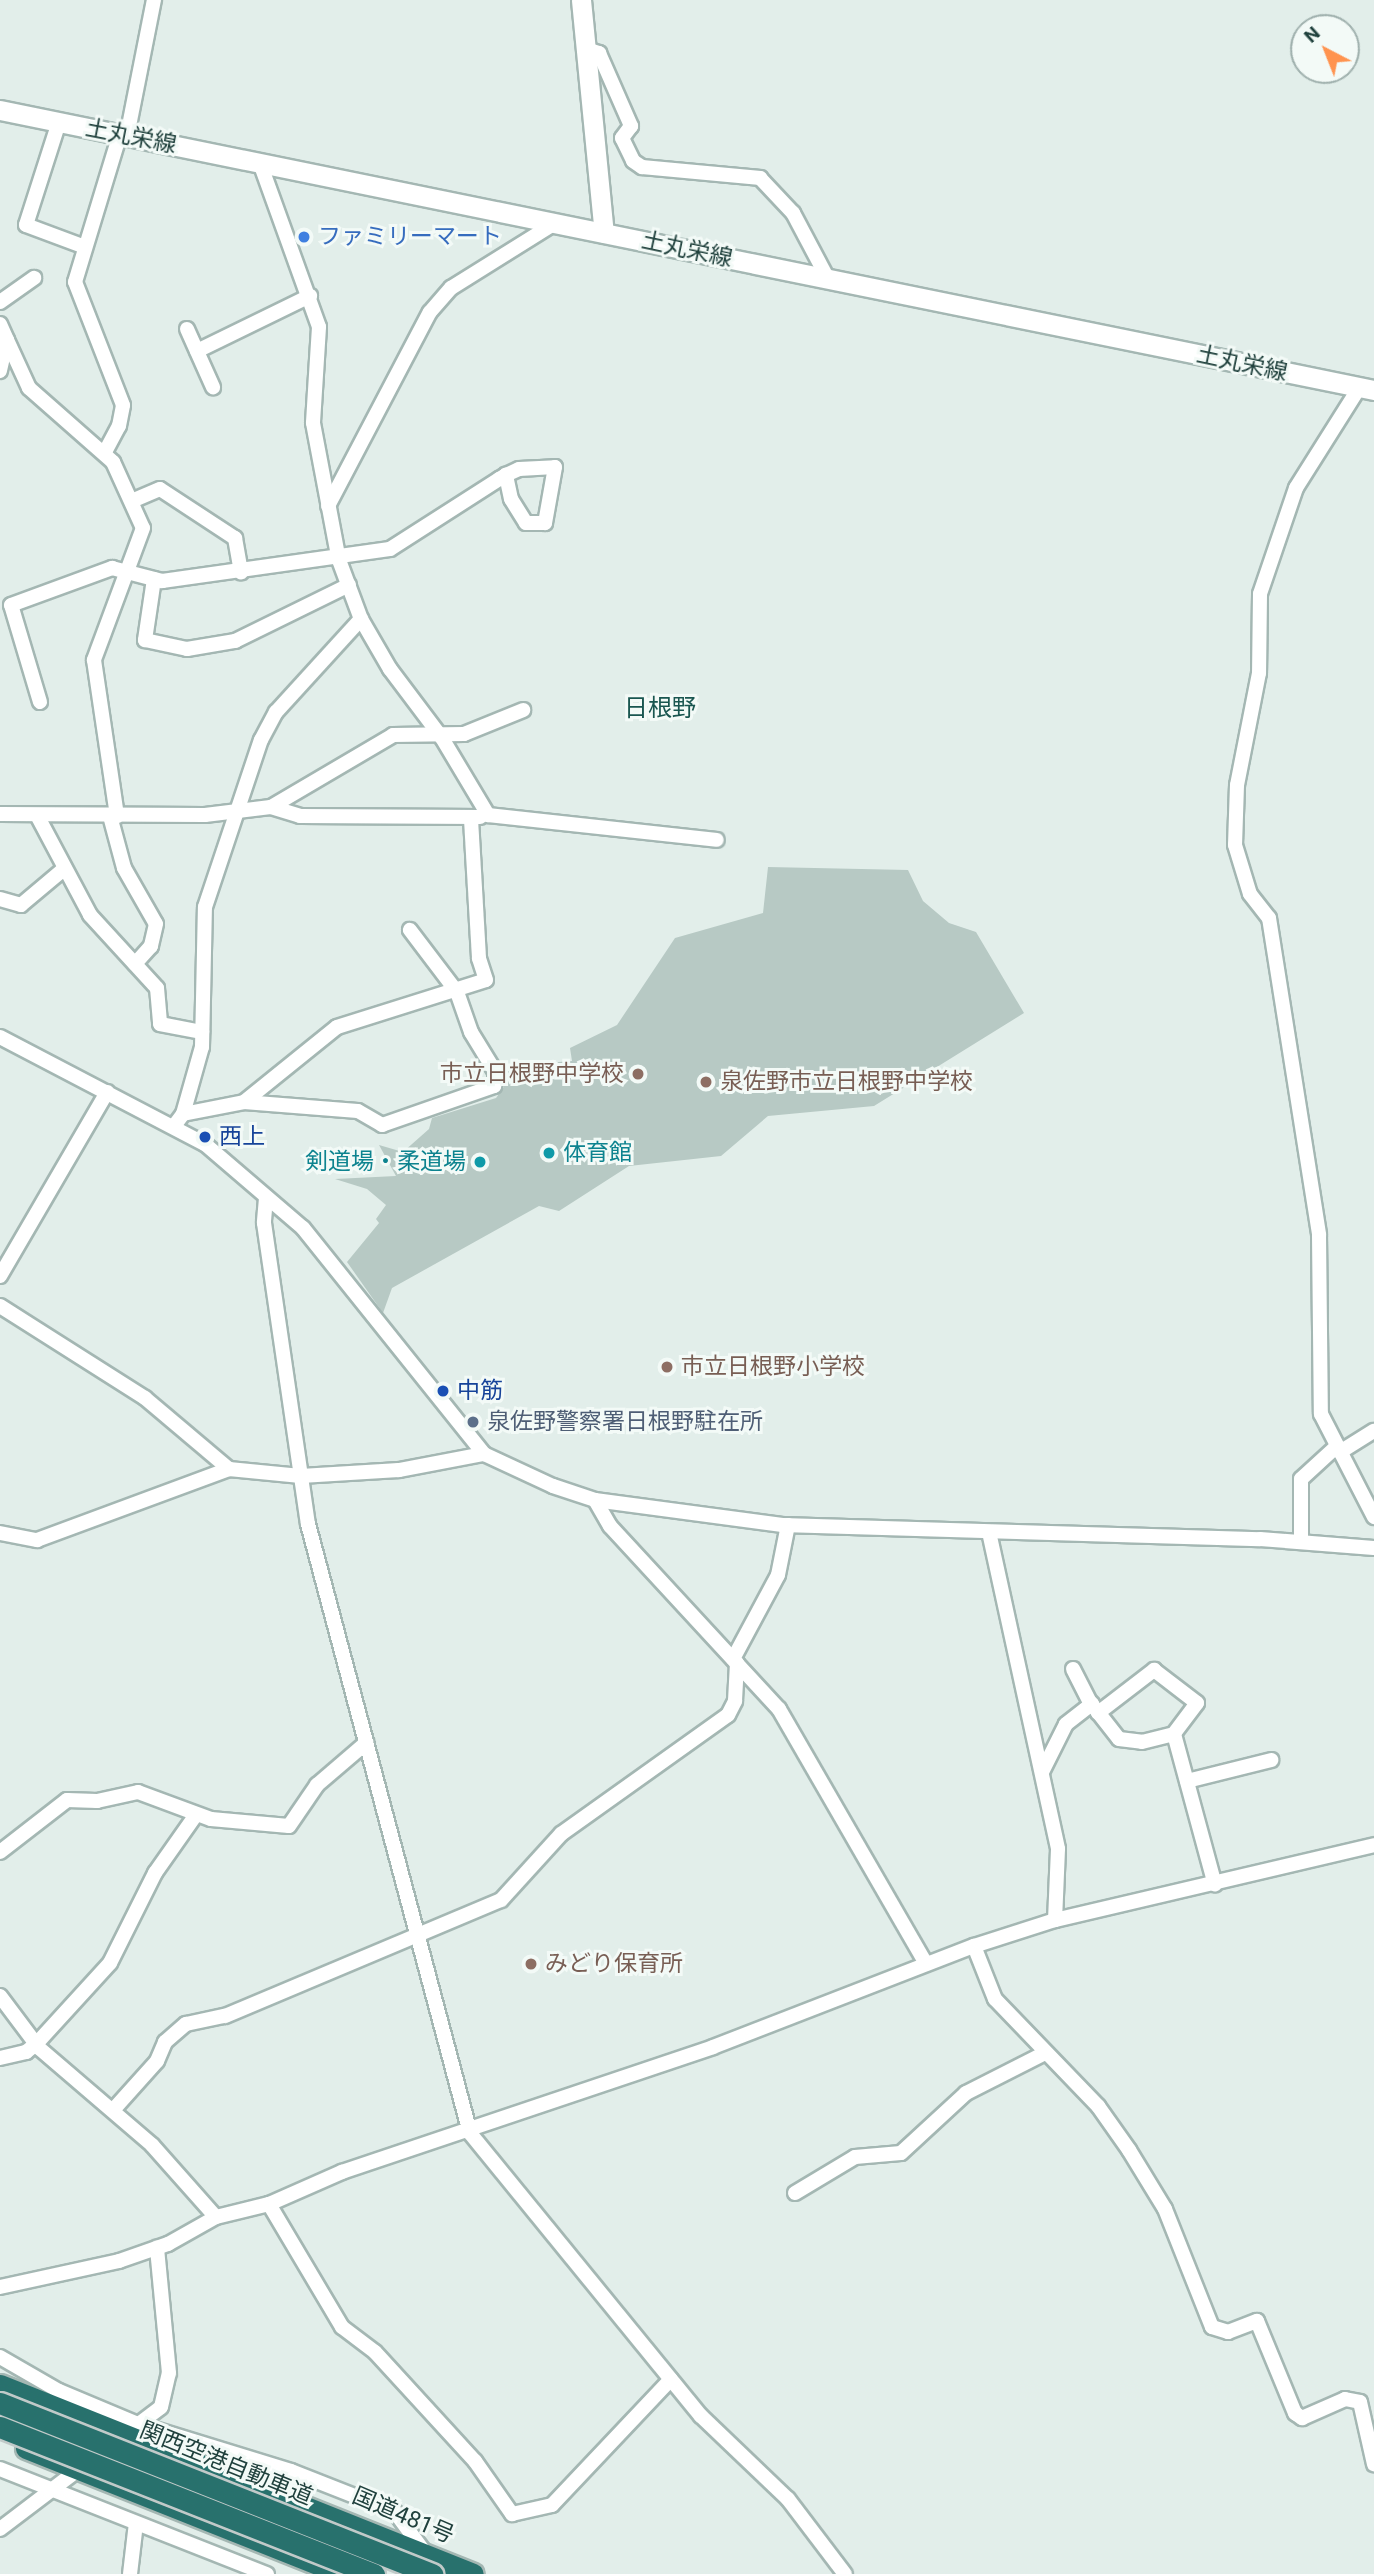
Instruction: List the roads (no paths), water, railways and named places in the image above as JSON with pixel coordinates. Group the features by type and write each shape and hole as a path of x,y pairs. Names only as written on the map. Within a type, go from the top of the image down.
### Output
{"highway":[{"name":"国道481号","path":"0,2385 132,2428 429,2564 473,2574"},
{"name":"関西空港自動車道","path":"0,2403 429,2564"},
{"name":"関西空港自動車道","path":"0,2427 374,2574"},
{"path":"0,2437 342,2574"}],"main road":[{"path":"581,0 604,233"},
{"name":"土丸栄線","path":"0,110 1370,388"}],"street":[{"path":"105,452 119,426 123,405 75,282 123,135 154,0"},
{"path":"586,49 599,54 631,126 622,138 633,161 642,167 760,178 793,213 828,279"},
{"path":"59,122 26,225 85,247"},
{"path":"260,163 319,327 313,423 339,560 361,618 442,738 488,815"},
{"path":"328,506 430,312 451,288 555,223"},
{"path":"0,302 34,278"},
{"path":"197,351 310,296"},
{"path":"0,324 29,388 105,452 134,500 143,528 94,660 113,816 124,868 156,924 151,946 135,964"},
{"path":"187,329 213,387"},
{"path":"0,371 7,340"},
{"path":"1370,388 1296,488 1260,594 1259,673 1237,785 1236,845 1250,894 1269,918 1319,1235 1321,1414 1374,1517"},
{"path":"40,702 11,605 112,568 155,579 339,560 390,549 506,475 519,469 555,467 545,523 526,523 511,499 506,475"},
{"path":"134,500 160,489 235,538 241,572"},
{"path":"155,579 145,640 187,649 235,641 349,585"},
{"path":"179,1120 202,1032 200,929 239,810 276,712 361,618"},
{"path":"271,807 393,735 442,738 523,710"},
{"path":"0,814 38,817 113,816 271,807 300,816 471,819 488,815 717,840"},
{"path":"38,817 90,915 157,988 160,1024 202,1032"},
{"path":"244,1102 337,1027 457,992 486,980 479,958 471,819"},
{"path":"0,899 21,905 65,868"},
{"path":"179,1120 244,1102 358,1111 382,1125 485,1093 494,1086 496,1073 471,1032 457,992 410,930"},
{"path":"0,1037 107,1092 179,1120 303,1228 484,1454 595,1500 788,1525 1301,1542 1374,1548"},
{"path":"0,1276 107,1092"},
{"path":"266,1198 264,1223 308,1524 470,2133 671,2379 728,2445 788,2499 845,2574"},
{"path":"0,1306 145,1398 229,1469"},
{"path":"1301,1542 1301,1479 1339,1449 1374,1431"},
{"path":"0,1533 37,1540 229,1469 301,1476 399,1469 484,1454"},
{"path":"595,1500 610,1526 779,1709 925,1962"},
{"path":"114,2109 157,2061 164,2042 187,2024 225,2016 415,1933 501,1900 561,1834 728,1715 735,1701 735,1661 778,1575 788,1525"},
{"path":"989,1532 1011,1650 1043,1770 1059,1869 1055,1920"},
{"path":"1043,1770 1066,1724 1095,1708 1154,1670 1197,1703 1174,1734 1142,1742 1119,1739 1095,1708 1073,1669"},
{"path":"1174,1734 1215,1885"},
{"path":"0,1852 67,1800 97,1801 138,1792 195,1815 289,1826 317,1786 366,1743"},
{"path":"1187,1781 1271,1760"},
{"path":"0,2058 26,2052 37,2043 110,1963 155,1873 195,1815"},
{"path":"0,2287 157,2248 216,2217 269,2204 342,2172 470,2133 713,2047 925,1962 974,1946 1055,1920 1215,1885 1374,1845"},
{"path":"974,1946 995,1999 1043,2054 1098,2106 1129,2150 1165,2209 1212,2327 1228,2332 1257,2320 1295,2413 1303,2418 1345,2399 1360,2402 1374,2464"},
{"path":"0,1996 37,2043 114,2109 216,2217"},
{"path":"795,2193 855,2157 901,2153 966,2093 1043,2054"},
{"path":"269,2204 342,2328 375,2352 475,2461 512,2514 552,2505 671,2379"},
{"path":"0,2529 161,2407 169,2374 157,2248"},
{"path":"0,2357 132,2428"},
{"path":"0,2458 4,2471 267,2574"},
{"path":"130,2574 136,2523"}],"place":[{"name":"ファミリーマート","path":"304,237"},
{"name":"市立日根野中学校","path":"638,1074"},
{"name":"泉佐野市立日根野中学校","path":"706,1082"},
{"name":"西上","path":"205,1137"},
{"name":"体育館","path":"549,1153"},
{"name":"剣道場・柔道場","path":"480,1162"},
{"name":"市立日根野小学校","path":"667,1367"},
{"name":"中筋","path":"443,1391"},
{"name":"泉佐野警察署日根野駐在所","path":"473,1422"},
{"name":"みどり保育所","path":"531,1964"}],"district":[{"name":"日根野","path":"660,709"}]}
